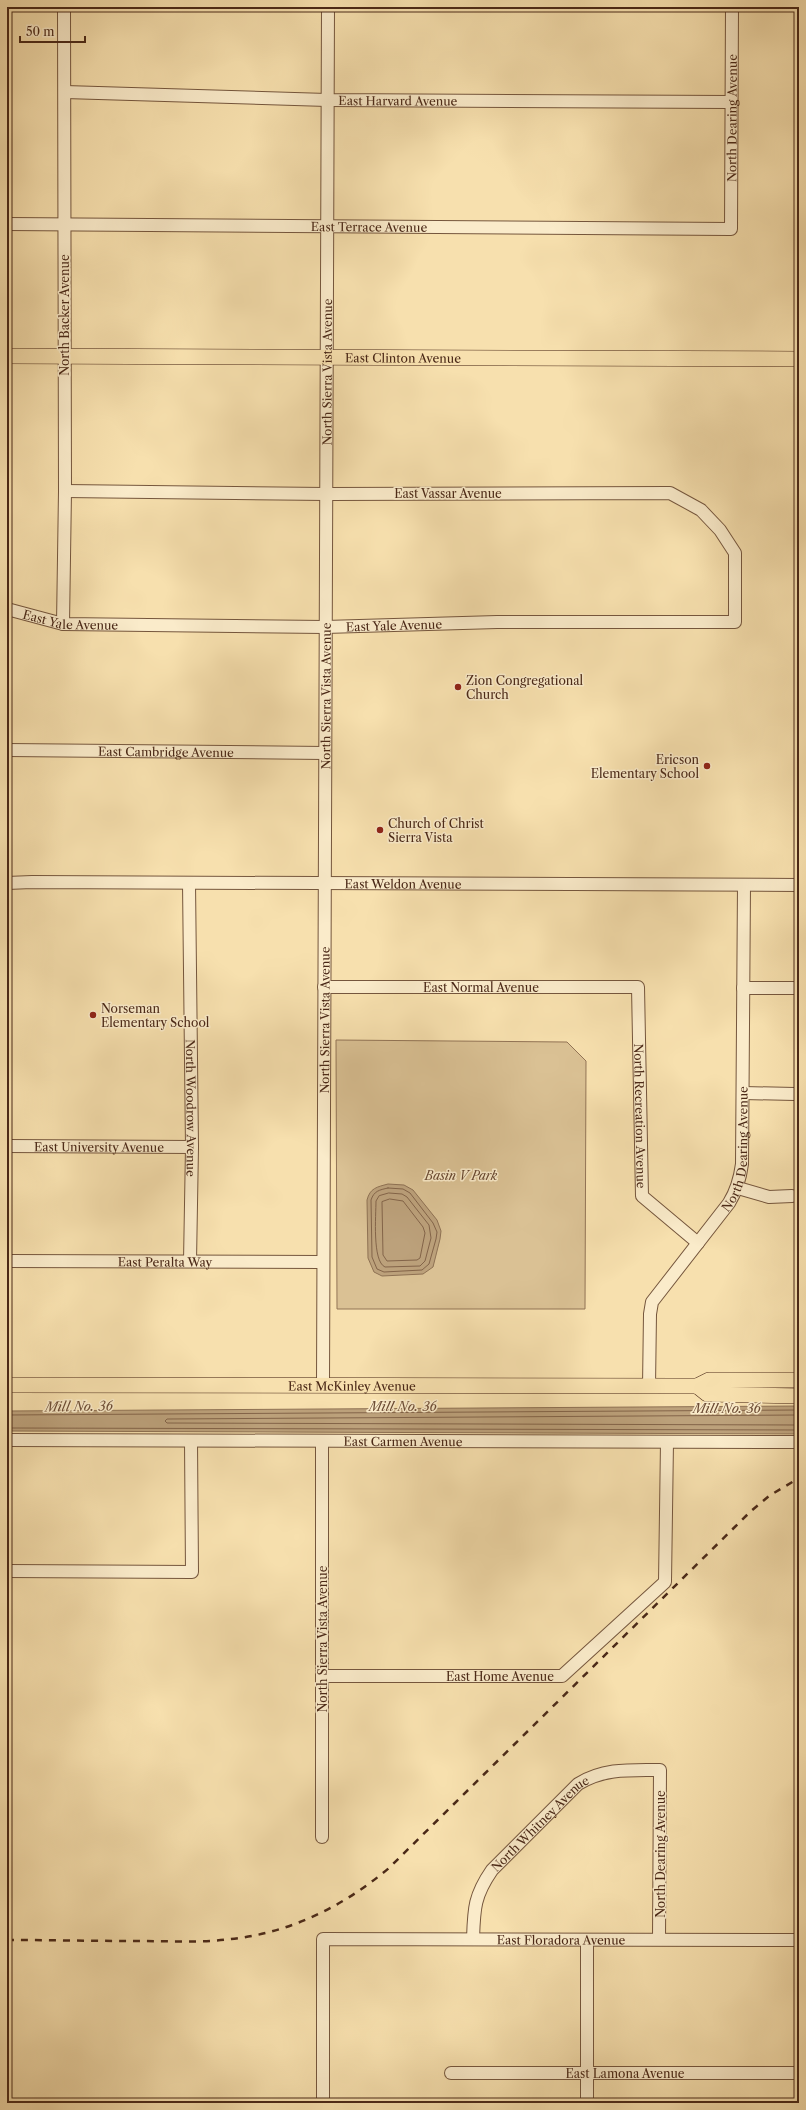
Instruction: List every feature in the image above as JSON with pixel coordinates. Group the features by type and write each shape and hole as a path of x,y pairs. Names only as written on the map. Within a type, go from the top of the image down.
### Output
{"main road":[{"name":"East Clinton Avenue","path":"7,356 799,358"},
{"name":"East McKinley Avenue","path":"7,1385 697,1386 709,1380 799,1380"},
{"name":"East McKinley Avenue","path":"697,1386 707,1394 799,1396"}],"street":[{"name":"North Backer Avenue","path":"64,7 64,356 66,491 64,624"},
{"name":"North Sierra Vista Avenue","path":"323,1385 328,7"},
{"name":"North Dearing Avenue","path":"731,229 732,7"},
{"name":"East Harvard Avenue","path":"65,92 328,100 731,102"},
{"name":"East Terrace Avenue","path":"7,224 731,229"},
{"name":"East Vassar Avenue","path":"66,491 326,494 670,493 701,510 720,530 735,553 735,622"},
{"name":"East Yale Avenue","path":"7,609 64,624 325,626 497,622 735,622"},
{"name":"East Cambridge Avenue","path":"7,750 325,753"},
{"name":"East Weldon Avenue","path":"7,883 799,885"},
{"name":"North Woodrow Avenue","path":"189,883 192,1147 190,1261"},
{"name":"North Dearing Avenue","path":"649,1386 650,1314 652,1302 729,1203 738,1188 742,1164 744,885"},
{"name":"East Normal Avenue","path":"324,987 638,987"},
{"name":"North Recreation Avenue","path":"638,987 642,1196 698,1243"},
{"path":"743,988 796,988"},
{"path":"743,1093 795,1094"},
{"name":"East University Avenue","path":"7,1146 192,1147"},
{"path":"738,1188 769,1196 792,1196"},
{"name":"East Peralta Way","path":"7,1261 323,1262"},
{"name":"East Carmen Avenue","path":"7,1440 799,1442"},
{"path":"7,1571 192,1572 191,1441"},
{"name":"North Sierra Vista Avenue","path":"322,1441 322,1837"},
{"name":"East Home Avenue","path":"323,1676 562,1676 665,1582 667,1442"},
{"name":"North Whitney Avenue","path":"473,1939 476,1898 482,1884 492,1870 568,1792 589,1777 606,1772 619,1770 660,1770"},
{"name":"North Dearing Avenue","path":"659,1939 660,1770"},
{"name":"East Floradora Avenue","path":"323,2103 323,1939 799,1940"},
{"path":"587,1940 587,2103"},
{"name":"East Lamona Avenue","path":"451,2073 799,2073"}],"green space":[{"name":"Basin V Park","path":"336,1040 567,1042 586,1061 585,1309 337,1309"}],"water":[{"path":"388,1184 404,1185 413,1190 437,1220 441,1231 433,1267 423,1274 382,1276 374,1272 368,1258 368,1196 372,1190 377,1187"},
{"name":"Mill No. 36","path":"799,1406 799,1434 7,1431 7,1411"}],"railway":[{"path":"7,1940 184,1942 231,1939 274,1931 315,1916 335,1906 372,1882 389,1868 751,1511 769,1496 799,1478"}],"place":[{"name":"Zion Congregational Church","path":"458,687"},
{"name":"Ericson Elementary School","path":"707,766"},
{"name":"Church of Christ Sierra Vista","path":"380,830"},
{"name":"Norseman Elementary School","path":"93,1015"}]}
